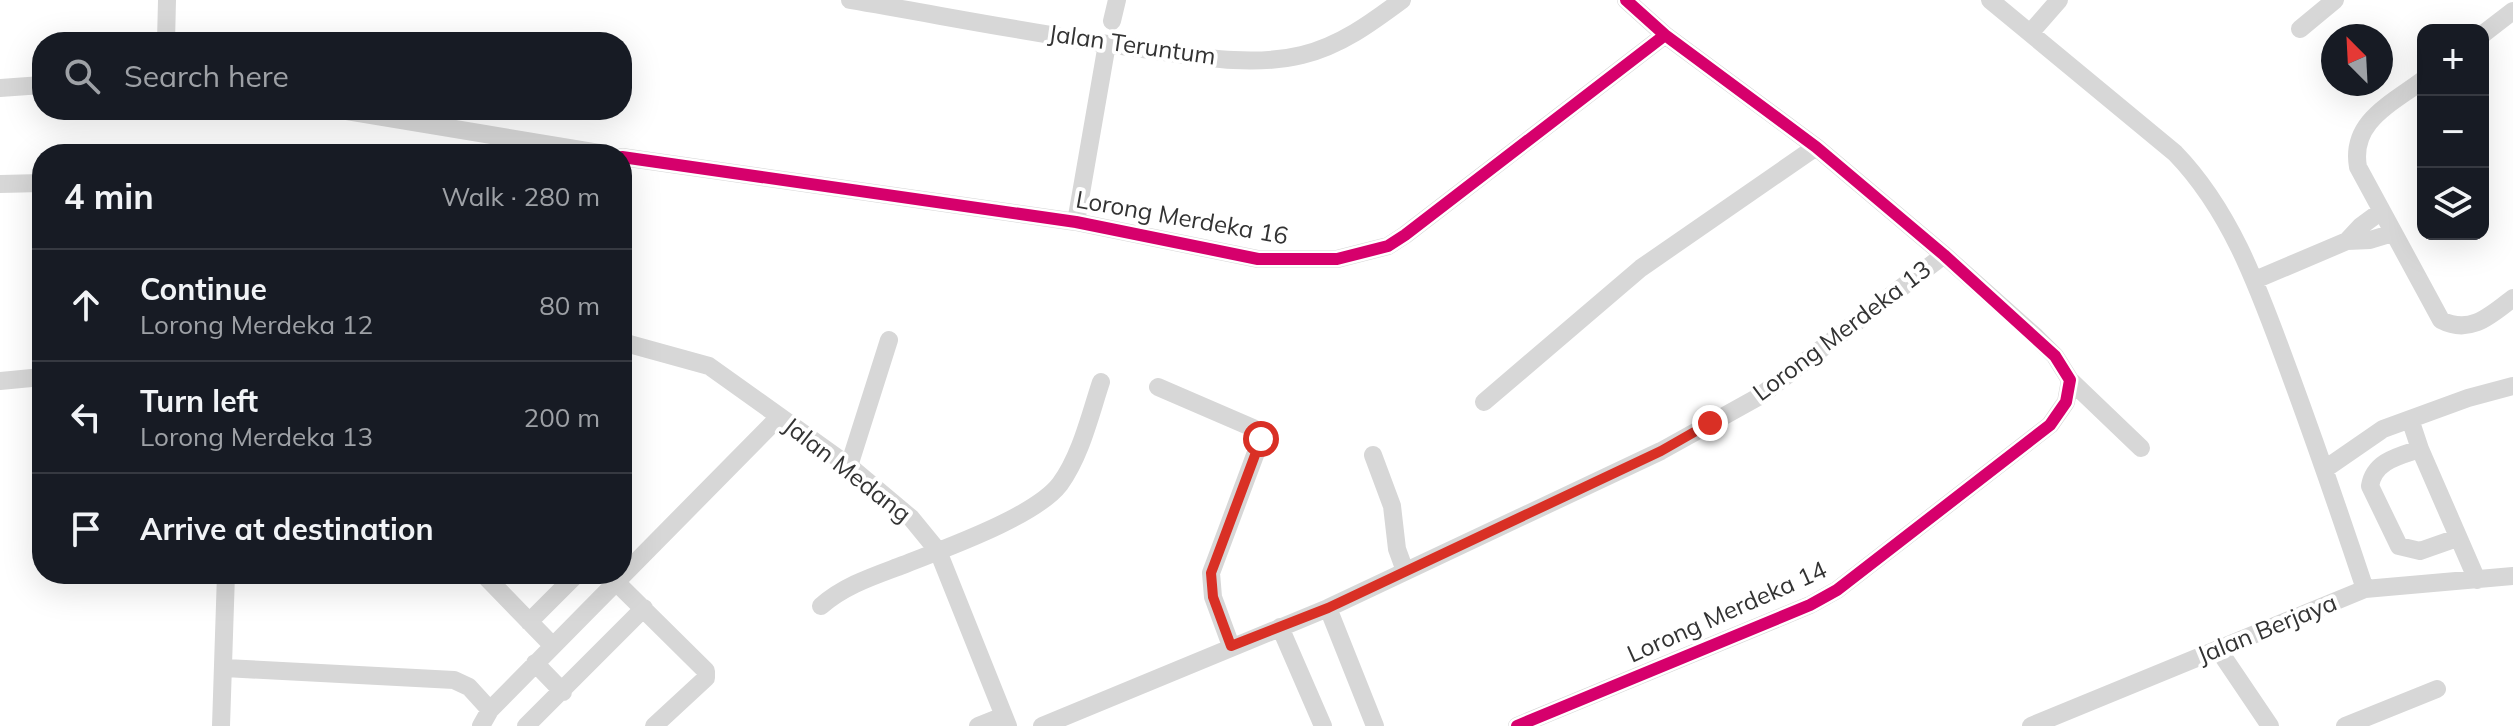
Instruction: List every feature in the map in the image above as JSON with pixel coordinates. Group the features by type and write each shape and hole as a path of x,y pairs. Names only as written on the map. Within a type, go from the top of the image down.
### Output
{"street":[{"path":"166,32 167,0"},
{"name":"Jalan Teruntum","path":"850,0 922,6 1107,44 1218,58 1283,59 1304,55 1362,30 1402,0"},
{"path":"1112,21 1117,0"},
{"path":"1626,0 1665,35 1816,147 1944,255 2055,356 2070,380 2141,448"},
{"path":"1990,0 2195,174 2224,219 2255,280 2325,469 2365,589"},
{"path":"2031,32 2059,0"},
{"path":"2300,29 2335,0"},
{"path":"2489,29 2513,11"},
{"name":"Lorong Merdeka 16","path":"632,158 1076,222 1258,259 1337,259 1380,249 1405,235 1665,35"},
{"path":"1076,222 1107,44"},
{"path":"2417,85 2368,123 2354,149 2358,167 2441,320 2453,326 2470,326 2486,319 2513,298"},
{"path":"0,88 32,86"},
{"path":"399,120 539,144"},
{"path":"1484,402 1641,268 1816,147"},
{"path":"0,184 32,183"},
{"path":"2347,241 2380,212"},
{"path":"2255,280 2347,241 2370,240 2393,233"},
{"name":"Lorong Merdeka 13","path":"1042,726 1328,608 1661,451 1760,396 1944,255"},
{"path":"849,466 889,340"},
{"name":"Jalan Medang","path":"632,345 709,366 849,466 911,518 938,551 1006,721"},
{"path":"0,381 32,378"},
{"name":"Lorong Merdeka 14","path":"1517,726 1558,718 1837,590 2050,425 2066,402 2070,380"},
{"path":"821,606 838,591 938,551 1043,502 1060,483 1075,457 1101,382"},
{"path":"2325,469 2383,429 2513,386"},
{"path":"1158,387 1253,428 1261,439 1211,573 1213,597 1231,646"},
{"path":"632,558 779,417"},
{"path":"2410,419 2477,580"},
{"path":"2420,449 2387,461 2370,486 2399,546 2420,551 2457,538"},
{"path":"1373,455 1392,506 1397,549 1405,571"},
{"name":"Jalan Berjaya","path":"2031,726 2365,589 2513,576"},
{"path":"221,726 226,584"},
{"path":"493,584 553,646"},
{"path":"529,622 567,584"},
{"path":"225,668 454,680 469,687 485,718 553,646 605,584"},
{"path":"612,584 644,608 706,671 706,678 654,726"},
{"path":"526,726 644,608"},
{"path":"1328,608 1375,726"},
{"path":"1280,627 1323,726"},
{"path":"2218,649 2270,726"},
{"path":"535,663 563,692"},
{"path":"2345,726 2437,689"},
{"path":"978,726 1006,721"}],"cycle path":[{"path":"1517,726 1810,605 1837,590 2050,425 2066,402 2070,380 2055,356 1944,255 1816,147 1665,35 1626,0"},
{"path":"632,158 1076,222 1258,259 1337,259 1388,246 1405,235 1665,35"}],"route":[{"path":"1261,439 1211,573 1210,587 1231,646 1328,608 1661,451 1710,423"}]}
